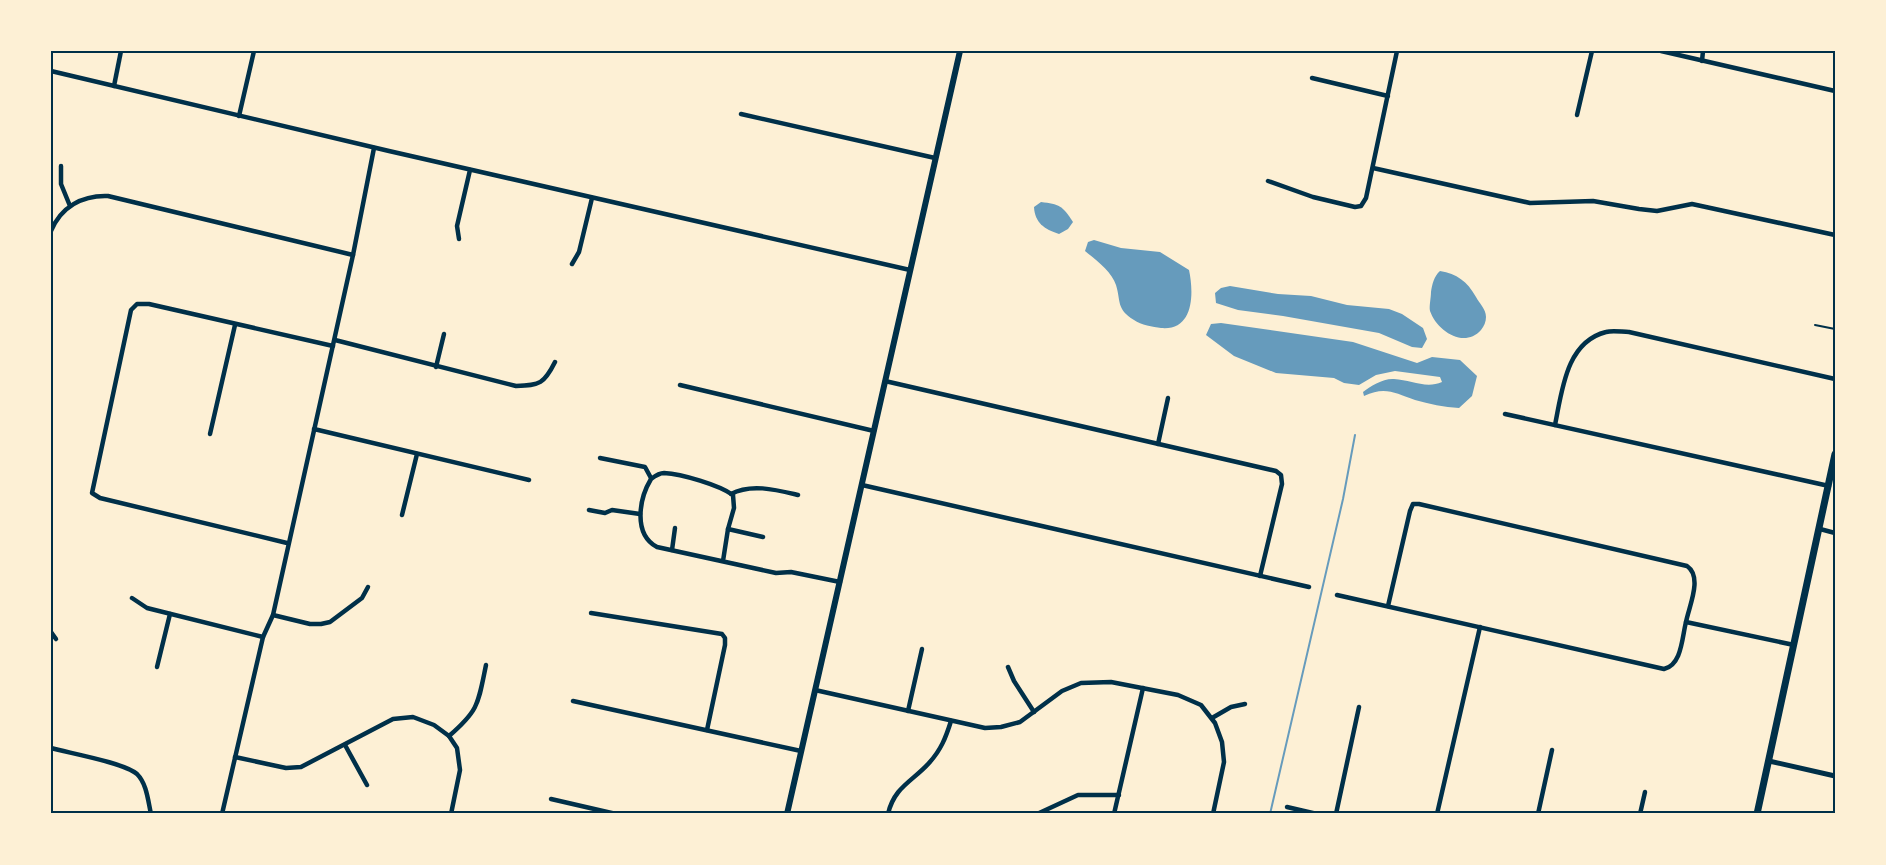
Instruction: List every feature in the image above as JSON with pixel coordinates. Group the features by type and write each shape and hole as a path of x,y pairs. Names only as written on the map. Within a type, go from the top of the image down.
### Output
{"main road":[{"path":"787,814 960,51"},
{"path":"1757,814 1835,454"}],"street":[{"path":"114,86 122,51"},
{"path":"239,116 254,51"},
{"path":"1268,182 1313,197 1355,207 1361,206 1366,198 1373,168 1397,51"},
{"path":"1577,115 1592,51"},
{"path":"1661,51 1835,91"},
{"path":"1702,61 1703,51"},
{"path":"51,71 374,148 910,270"},
{"path":"1312,78 1388,96"},
{"path":"741,114 935,158"},
{"path":"222,814 263,636 273,615 287,543 335,340 374,148"},
{"path":"61,166 61,184 70,206"},
{"path":"1373,168 1530,203 1593,201 1657,211 1692,204 1835,235"},
{"path":"459,239 457,226 470,170"},
{"path":"51,231 57,219 70,206 90,197 108,196 353,255"},
{"path":"572,264 579,252 592,198"},
{"path":"287,543 100,498 92,493 131,310 137,304 148,304 333,346"},
{"path":"210,434 235,325"},
{"path":"1555,425 1568,369 1576,352 1588,340 1607,332 1629,332 1835,379"},
{"path":"436,366 444,334"},
{"path":"335,340 516,386 535,385 547,378 555,362"},
{"path":"885,381 1270,469 1281,475"},
{"path":"680,385 874,431"},
{"path":"1158,444 1168,398"},
{"path":"1505,414 1829,486"},
{"path":"314,429 529,480"},
{"path":"402,515 417,454"},
{"path":"600,458 646,468 651,478 640,514 641,528 647,542 657,547 776,573 791,572 840,582"},
{"path":"1281,475 1287,471"},
{"path":"651,478 663,473 718,486 733,495 734,508 723,561"},
{"path":"1260,576 1282,484 1281,475"},
{"path":"862,485 1309,587"},
{"path":"731,494 744,488 776,490 798,495"},
{"path":"1388,606 1413,504 1409,498"},
{"path":"1337,595 1664,669 1671,667 1677,660 1695,578 1694,573 1687,566 1413,504"},
{"path":"589,510 640,514"},
{"path":"672,550 675,528"},
{"path":"728,529 763,537"},
{"path":"1820,530 1835,533"},
{"path":"273,615 310,624 330,622 362,597 368,587"},
{"path":"132,598 147,608 263,636"},
{"path":"591,613 722,634 725,645 707,730"},
{"path":"157,667 170,614"},
{"path":"1686,622 1794,645"},
{"path":"1437,814 1480,627"},
{"path":"51,632 56,639"},
{"path":"908,711 921,649"},
{"path":"449,736 468,719 476,707 486,665"},
{"path":"1008,667 1014,681 1034,712"},
{"path":"815,690 986,728 1020,722 1062,691 1081,683 1111,682 1178,695 1201,705 1212,718 1222,742 1224,755 1213,814"},
{"path":"1114,814 1143,688"},
{"path":"573,701 801,751"},
{"path":"1212,718 1231,707 1245,704"},
{"path":"1336,814 1359,707"},
{"path":"236,758 286,768 301,767 393,719 413,717 434,725 449,736 457,748 460,770 451,814"},
{"path":"888,814 897,793 907,781 928,764 944,744 951,721"},
{"path":"345,745 367,785"},
{"path":"51,748 116,765 136,774 145,789 151,814"},
{"path":"1538,814 1552,750"},
{"path":"1769,761 1835,776"},
{"path":"1640,814 1645,792"},
{"path":"1037,814 1078,795 1119,795"},
{"path":"551,800 616,814"},
{"path":"1287,807 1317,814"}],"lane":[{"path":"1815,325 1835,329"}],"water":[{"path":"1041,202 1056,205 1066,212 1073,222 1068,229 1059,234 1041,225 1034,207"},
{"path":"1094,240 1121,248 1160,252 1189,270 1191,299 1186,317 1172,327 1158,328 1140,323 1128,316 1120,304 1116,285 1111,275 1085,251 1088,242"},
{"path":"1440,271 1452,274 1465,283 1484,309 1485,322 1481,330 1474,335 1459,338 1452,335 1439,325 1430,311 1433,284"},
{"path":"1230,286 1278,294 1311,296 1347,305 1389,309 1402,314 1423,328 1427,339 1422,348 1412,347 1379,333 1238,310 1216,303 1215,293 1221,288"},
{"path":"1221,323 1353,342 1417,363 1432,357 1460,360 1477,376 1472,396 1459,408 1426,403 1384,391 1364,396 1363,392 1386,380 1394,379 1430,385 1442,382 1440,377 1395,371 1376,375 1359,385 1344,383 1334,378 1276,373 1234,356 1206,335 1211,324"}],"waterway":[{"path":"1270,814 1343,499 1355,435"}]}
